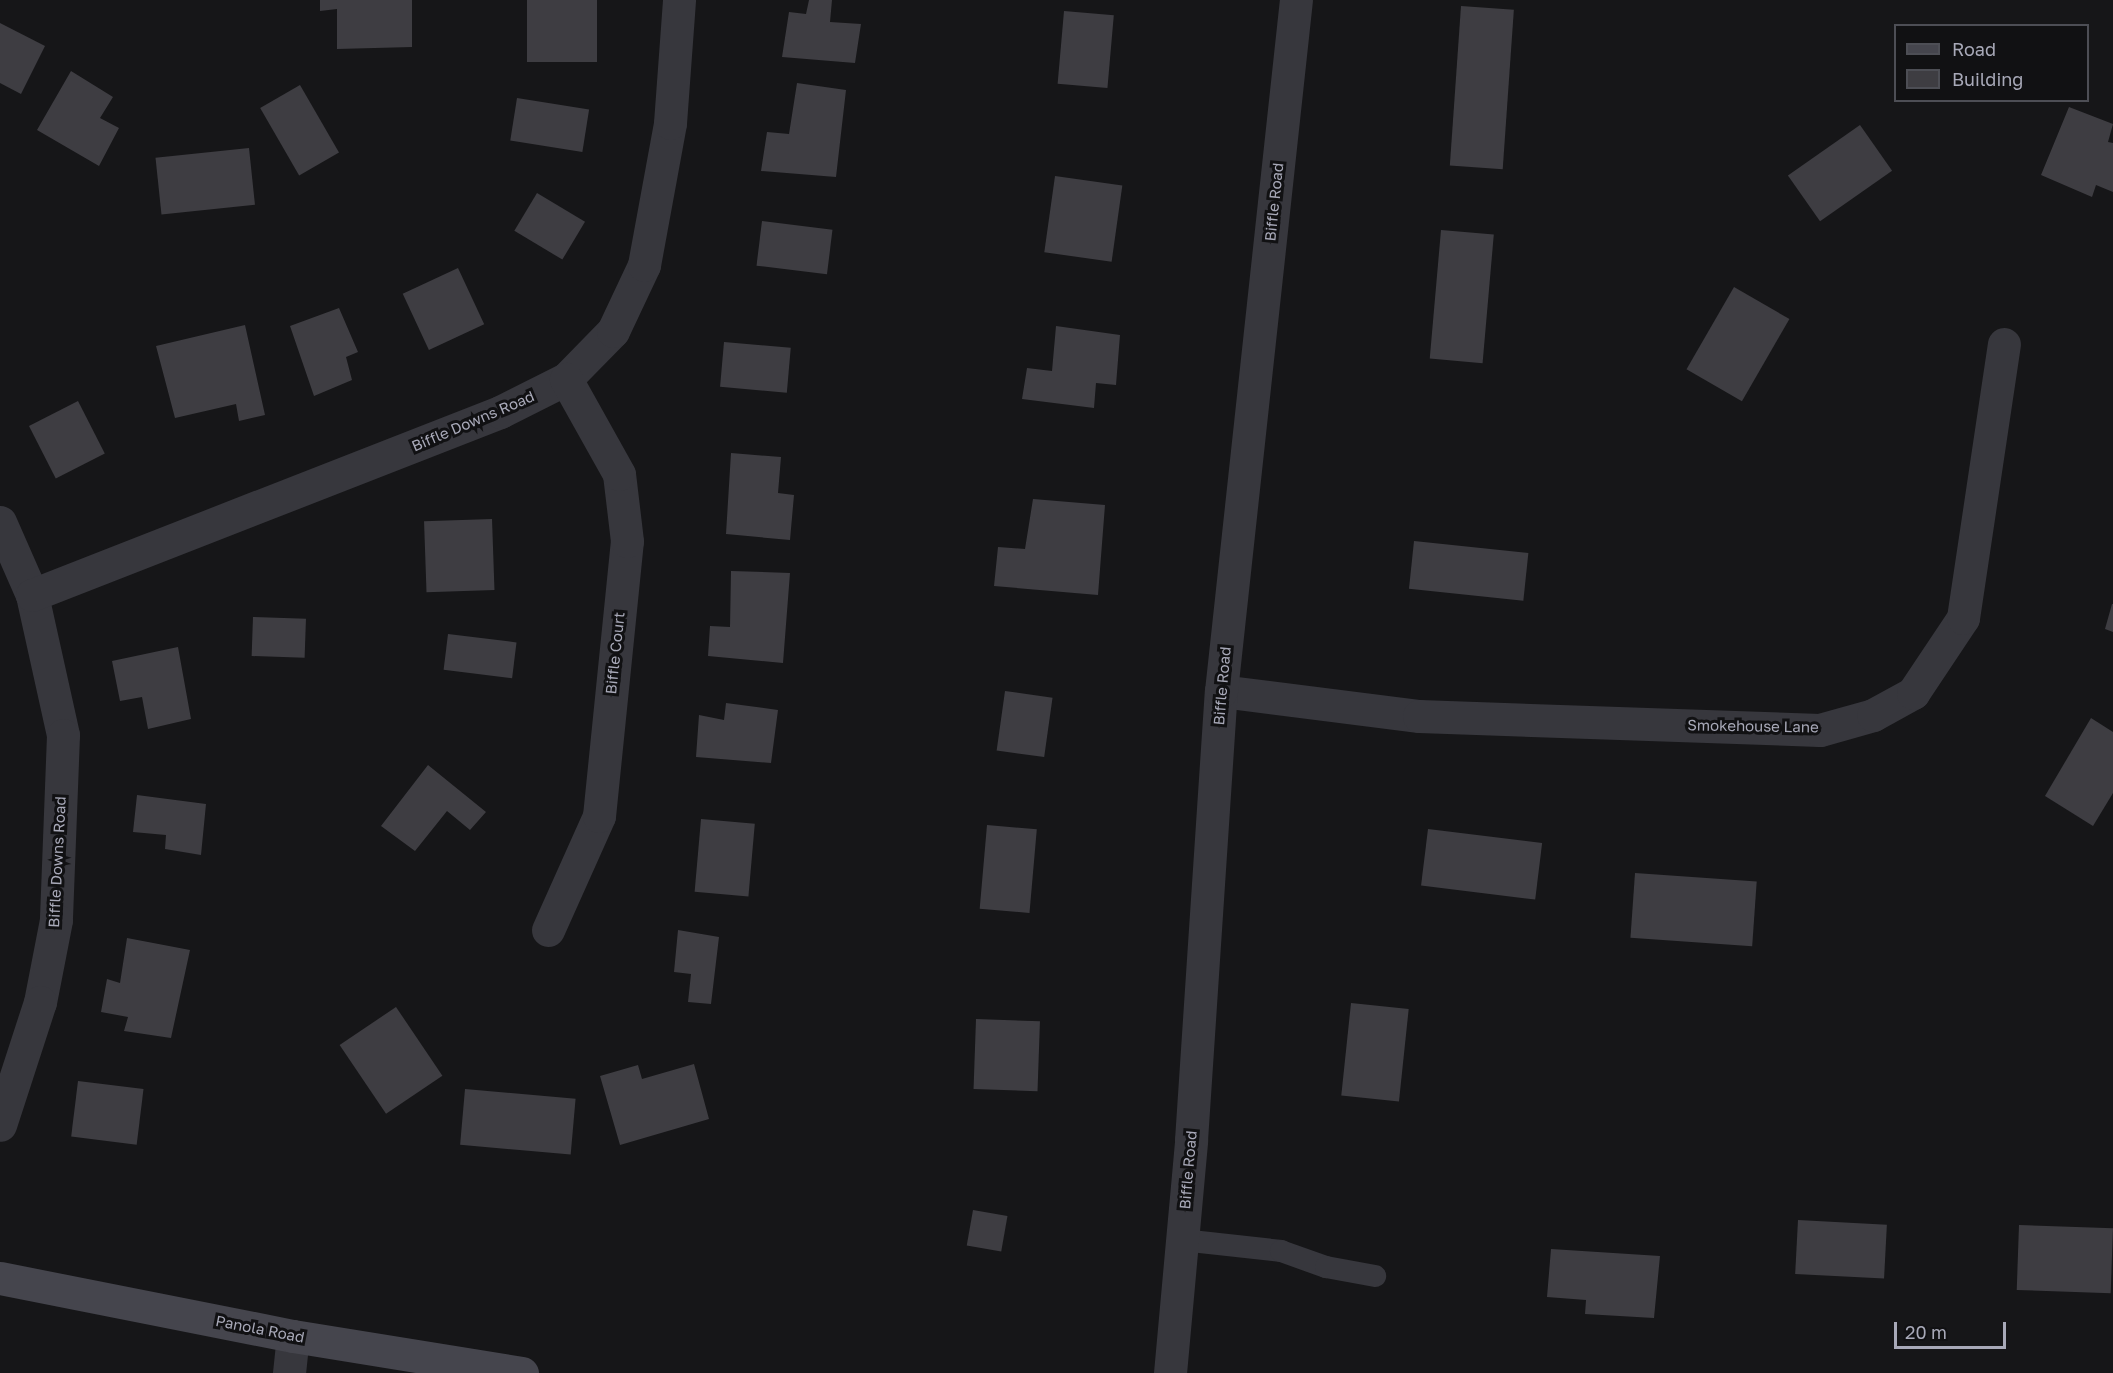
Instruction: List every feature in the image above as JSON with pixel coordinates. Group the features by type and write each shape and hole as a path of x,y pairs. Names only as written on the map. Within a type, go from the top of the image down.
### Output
{"main road":[{"name":"Panola Road","path":"0,1278 293,1336 522,1373"}],"street":[{"name":"Biffle Downs Road","path":"32,595 500,412 566,379 613,331 644,266 670,123 679,0"},
{"name":"Biffle Road","path":"1170,1373 1182,1240 1221,691 1296,0"},
{"name":"Smokehouse Lane","path":"1221,691 1442,716 1820,730 1872,715 1913,693 1963,618 2004,344"},
{"name":"Biffle Court","path":"548,930 599,816 627,541 619,474 566,379"},
{"name":"Biffle Downs Road","path":"0,522 32,595 63,735 56,920 40,1002 0,1125"},
{"path":"289,1373 293,1336"}],"lane":[{"path":"1182,1240 1281,1251 1326,1267 1375,1276"}],"building":[{"path":"320,0 412,0 412,47 337,49 337,9 320,11"},
{"path":"527,0 597,0 597,62 527,62"},
{"path":"809,0 832,0 830,22 861,24 855,63 782,57 789,12 806,14"},
{"path":"1461,6 1514,10 1503,169 1450,166"},
{"path":"1064,11 1114,15 1107,88 1058,84"},
{"path":"0,23 45,46 21,94 0,83"},
{"path":"71,71 113,97 100,118 119,128 99,166 37,130"},
{"path":"797,83 846,90 836,177 761,171 767,132 789,134"},
{"path":"300,85 339,153 299,176 260,108"},
{"path":"517,98 589,109 582,152 510,140"},
{"path":"2069,107 2113,124 2108,142 2113,143 2113,192 2096,185 2092,197 2041,175"},
{"path":"1860,125 1892,171 1820,221 1788,175"},
{"path":"249,148 255,205 161,215 156,158"},
{"path":"1055,176 1122,185 1112,262 1044,252"},
{"path":"537,193 585,222 562,260 514,231"},
{"path":"762,221 832,230 827,274 757,266"},
{"path":"1441,230 1494,235 1483,363 1430,359"},
{"path":"458,268 484,324 429,350 403,294"},
{"path":"1734,287 1789,319 1742,401 1686,369"},
{"path":"339,308 358,352 346,357 352,380 314,396 290,326"},
{"path":"245,325 265,415 239,421 236,404 175,418 156,346"},
{"path":"1056,326 1120,335 1116,385 1096,383 1094,408 1022,399 1027,368 1052,371"},
{"path":"724,342 791,348 787,393 720,387"},
{"path":"78,401 105,454 56,479 29,426"},
{"path":"731,453 781,457 778,493 794,495 790,540 726,534"},
{"path":"1033,499 1105,505 1098,595 994,586 998,547 1025,549"},
{"path":"492,519 494,590 427,592 424,521"},
{"path":"1414,541 1528,553 1523,601 1409,589"},
{"path":"731,571 790,573 783,663 708,656 710,626 730,627"},
{"path":"2113,604 2113,632 2105,629"},
{"path":"253,617 306,619 305,658 252,656"},
{"path":"448,634 516,642 512,678 444,670"},
{"path":"178,647 191,719 148,729 142,697 120,701 112,661"},
{"path":"1005,691 1053,698 1044,757 997,750"},
{"path":"726,703 778,710 771,763 696,757 699,715 724,720"},
{"path":"2091,718 2113,732 2113,793 2093,826 2045,796"},
{"path":"428,765 486,812 470,830 447,811 415,851 381,826"},
{"path":"137,795 206,804 201,855 165,849 166,835 133,832"},
{"path":"701,819 755,824 748,896 695,892"},
{"path":"987,825 1037,829 1029,913 980,909"},
{"path":"1428,829 1542,843 1535,900 1421,886"},
{"path":"1635,873 1757,882 1752,946 1630,938"},
{"path":"678,930 719,937 711,1004 688,1002 691,974 674,972"},
{"path":"127,938 190,950 171,1038 124,1031 128,1017 101,1012 107,979 120,983"},
{"path":"1351,1003 1409,1009 1399,1102 1341,1095"},
{"path":"396,1007 442,1076 386,1114 340,1045"},
{"path":"976,1019 1040,1021 1038,1091 974,1089"},
{"path":"694,1064 709,1119 620,1145 600,1076 638,1065 642,1079"},
{"path":"78,1081 144,1089 137,1145 71,1137"},
{"path":"465,1089 576,1099 571,1154 460,1145"},
{"path":"973,1210 1007,1216 1001,1252 967,1245"},
{"path":"1798,1220 1887,1225 1884,1279 1795,1274"},
{"path":"2019,1225 2113,1228 2111,1293 2017,1290"},
{"path":"1551,1249 1660,1256 1654,1318 1585,1314 1586,1300 1547,1297"}]}
